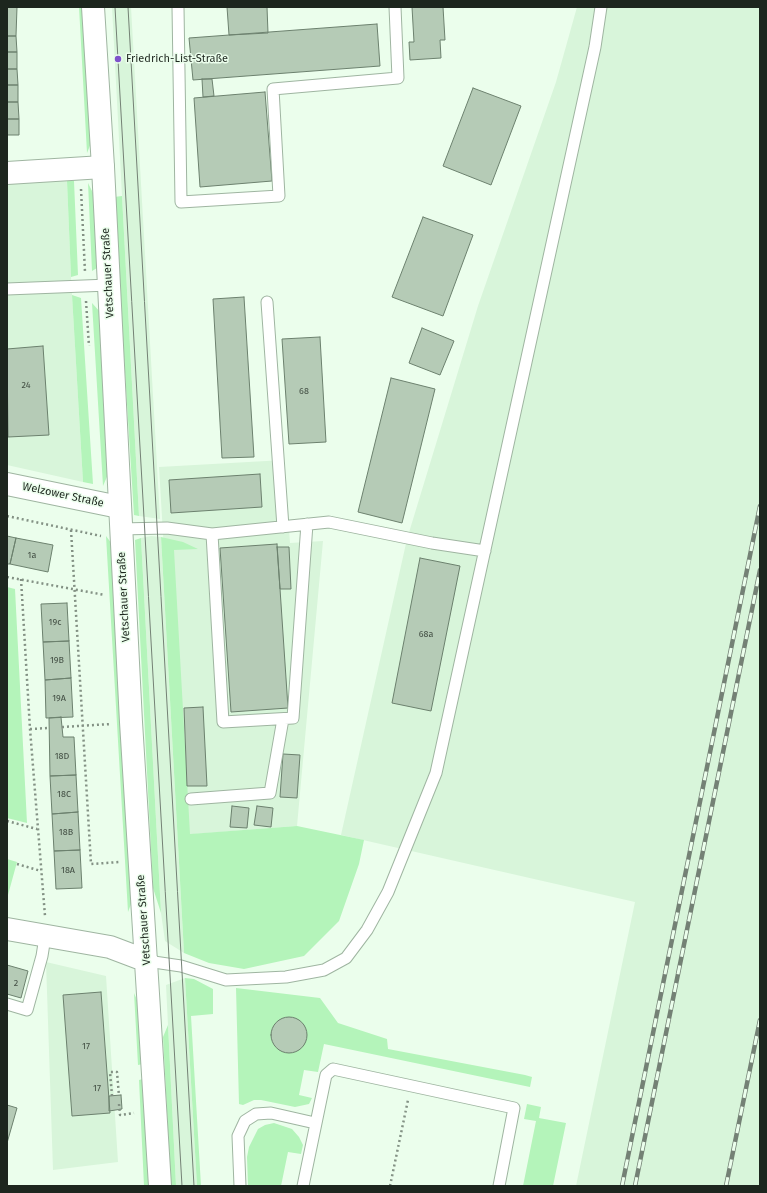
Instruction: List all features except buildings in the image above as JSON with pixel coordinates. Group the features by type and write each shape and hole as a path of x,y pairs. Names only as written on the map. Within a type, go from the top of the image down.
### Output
{"street":[{"name":"Vetschauer Straße","path":"93,7 109,285 111,533 131,722 160,1186"},
{"path":"7,173 103,167"},
{"name":"Welzower Straße","path":"7,484 110,505"},
{"path":"7,929 45,926 110,947 147,961"}],"lane":[{"path":"178,7 181,202 279,196 273,88 398,78 395,7"},
{"path":"147,961 181,966 226,980 286,977 324,970 346,958 367,930 388,892 436,773 595,47 601,7"},
{"path":"7,289 109,285"},
{"path":"267,302 283,527"},
{"path":"111,533 167,528 212,534 329,522 432,543 485,551"},
{"path":"212,534 223,722 293,718 307,524"},
{"path":"191,798 270,793 283,719"},
{"path":"7,1004 27,1010 42,956 45,926"},
{"path":"303,1186 326,1075 333,1069 514,1108 499,1186"},
{"path":"240,1186 238,1136 245,1122 256,1114 271,1113 315,1123"}],"path":[{"path":"7,516 71,530 111,533"},
{"path":"71,530 91,864 120,862"},
{"path":"7,577 105,596"},
{"path":"21,579 30,729 45,926"},
{"path":"62,727 131,722"},
{"path":"30,729 49,728"},
{"path":"7,821 37,829"},
{"path":"17,864 41,870"},
{"path":"112,1096 110,1072 117,1072 118,1096"},
{"path":"390,1186 411,1086"},
{"path":"119,1104 120,1115 134,1113"}],"shaded area":[{"path":"112,7 131,7 160,519 139,516"},
{"path":"577,7 760,7 760,1186 576,1186 635,902 341,835 407,539 478,306 556,82"},
{"path":"67,181 83,482 7,465 7,182"},
{"path":"284,460 290,543 323,541 297,826 181,835 159,467"},
{"path":"151,536 161,537 184,953 165,941 161,913 141,538"},
{"path":"46,962 106,976 118,1162 53,1170"},
{"path":"185,978 197,1186 176,1186 166,985"}],"green space":[{"path":"79,7 84,7 91,143 87,153"},
{"path":"67,181 74,181 78,275 71,277"},
{"path":"88,183 94,195 97,268 92,271"},
{"path":"122,196 139,516 134,515 114,197"},
{"path":"72,295 81,298 93,484 83,482"},
{"path":"92,303 101,313 109,472 103,486"},
{"path":"106,536 112,544 133,893 128,912"},
{"path":"161,537 183,542 198,549 174,550 190,834 297,826 364,840 359,864 339,921 304,956 244,969 209,963 184,953"},
{"path":"141,538 161,913 153,888 135,540"},
{"path":"7,587 15,589 27,823 7,818"},
{"path":"7,859 17,862 8,895 7,895"},
{"path":"185,978 194,979 213,989 213,1014 191,1016 201,1186 197,1186"},
{"path":"236,988 320,998 338,1023 387,1039 388,1049 525,1075 532,1077 530,1087 324,1044 318,1072 304,1070 299,1095 312,1098 309,1104 295,1107 254,1100 243,1105 239,1104"},
{"path":"134,993 139,1005 143,1064 138,1065"},
{"path":"168,1025 176,1186 171,1186 163,1037"},
{"path":"143,1079 149,1186 144,1186 139,1080"},
{"path":"527,1104 541,1107 539,1118 566,1123 553,1186 523,1186 536,1121 524,1119"},
{"path":"274,1123 292,1129 299,1137 303,1145 301,1154 288,1152 281,1186 248,1186 247,1157 249,1147 258,1129 265,1125"}],"tram line":[{"path":"115,7 182,1186"},
{"path":"128,7 194,1186"}],"railway":[{"path":"622,1186 760,506"},
{"path":"635,1186 760,570"},
{"path":"726,1186 760,1020"}],"place":[{"name":"Friedrich-List-Straße","path":"118,59"}]}
